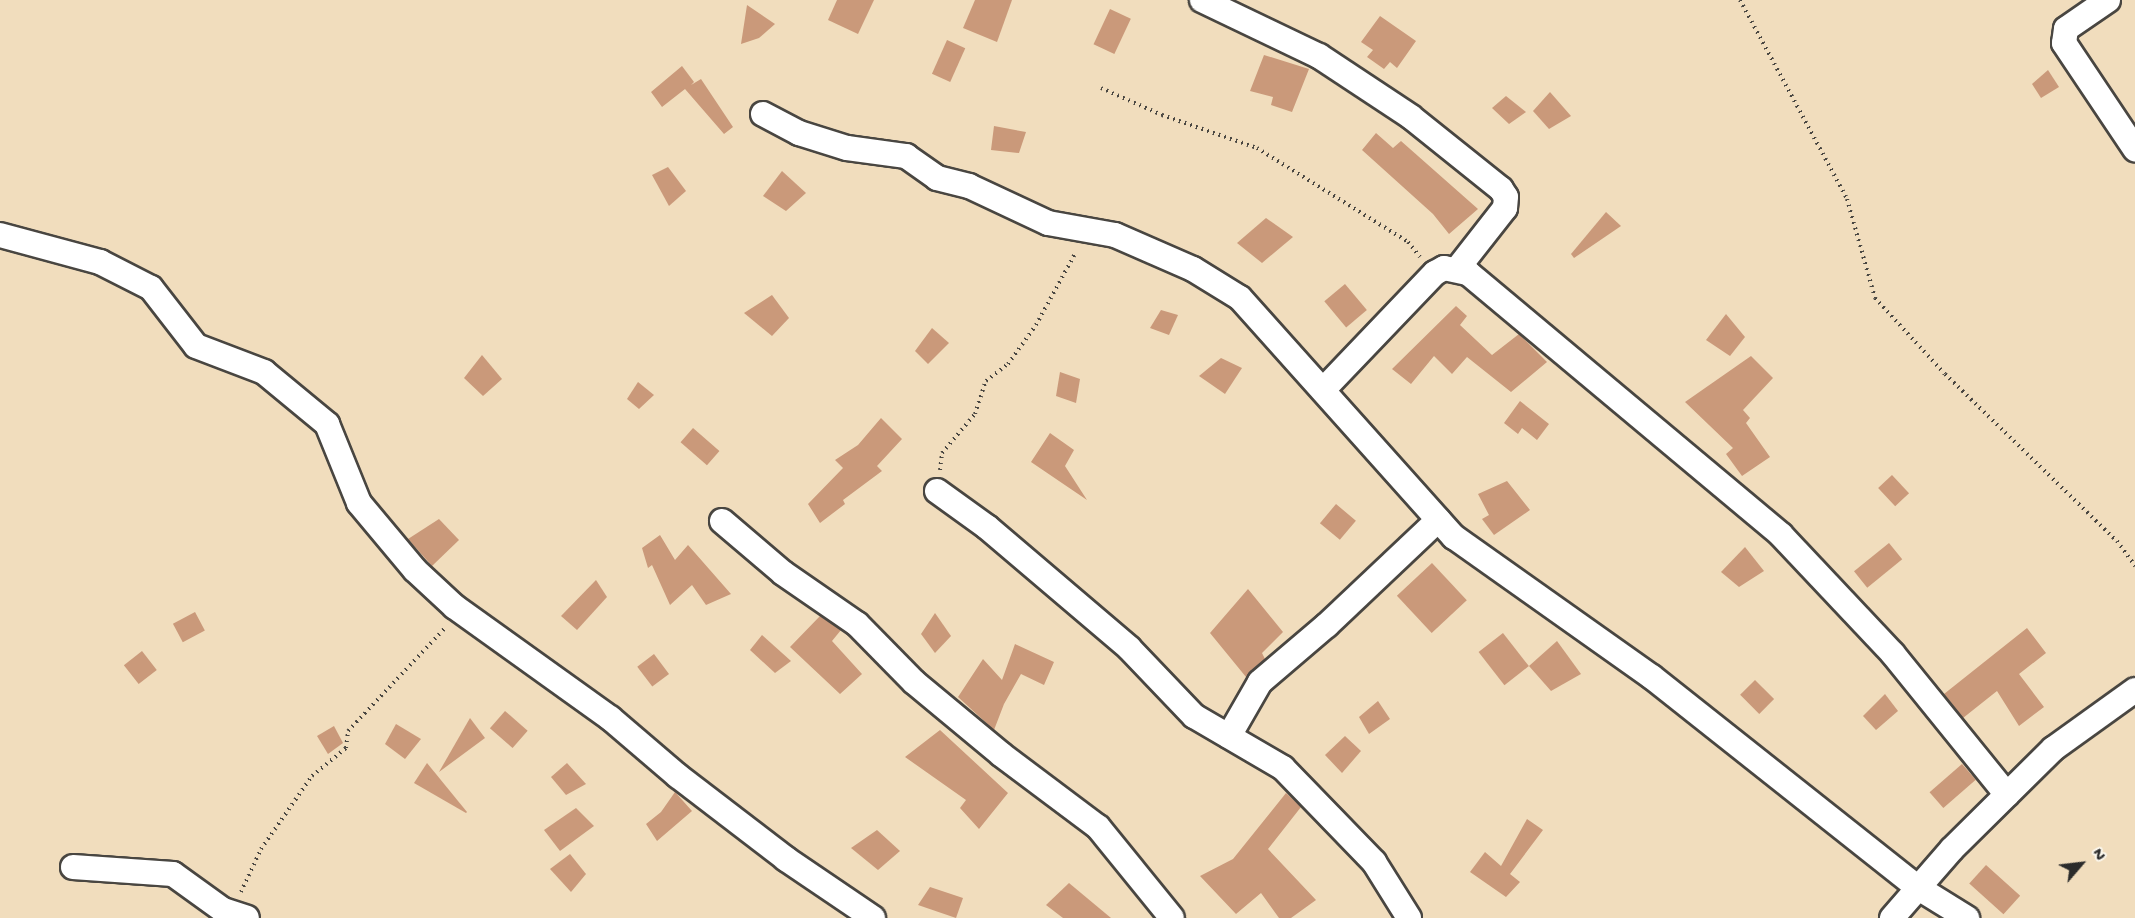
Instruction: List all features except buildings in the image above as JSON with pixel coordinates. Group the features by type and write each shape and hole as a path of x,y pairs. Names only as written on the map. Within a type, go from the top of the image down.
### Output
{"street":[{"path":"1202,0 1319,56 1411,117 1501,189 1506,198 1505,208 1446,271 1323,390"},
{"path":"2108,0 2066,29 2064,43 2135,149"},
{"path":"763,114 799,133 847,148 906,156 937,178 969,186 1048,223 1115,235 1193,269 1240,298 1437,520 1483,560 1533,590 1652,677 1917,887 1967,918"},
{"path":"0,235 100,262 152,288 196,346 264,372 327,424 359,503 415,570 462,612 610,718 786,859 873,918"},
{"path":"1446,271 1482,283 1661,430 1781,535 1893,654 2007,795"},
{"path":"937,491 987,526 1129,648 1194,716 1283,768 1374,862 1409,918"},
{"path":"722,520 783,573 857,624 914,682 1002,755 1098,827 1173,918"},
{"path":"1229,736 1260,682 1327,625 1437,520"},
{"path":"1892,918 1917,887 2053,748 2135,690"},
{"path":"73,867 173,874 239,916"}],"path":[{"path":"1740,0 1847,199 1875,298 1945,374 2117,541 2135,566"},
{"path":"1101,88 1162,115 1257,147 1408,242 1446,271"},
{"path":"937,491 942,453 975,414 986,381 1008,364 1036,325 1056,283 1089,231"},
{"path":"239,916 261,849 312,776 346,748 348,731 462,612"}]}
